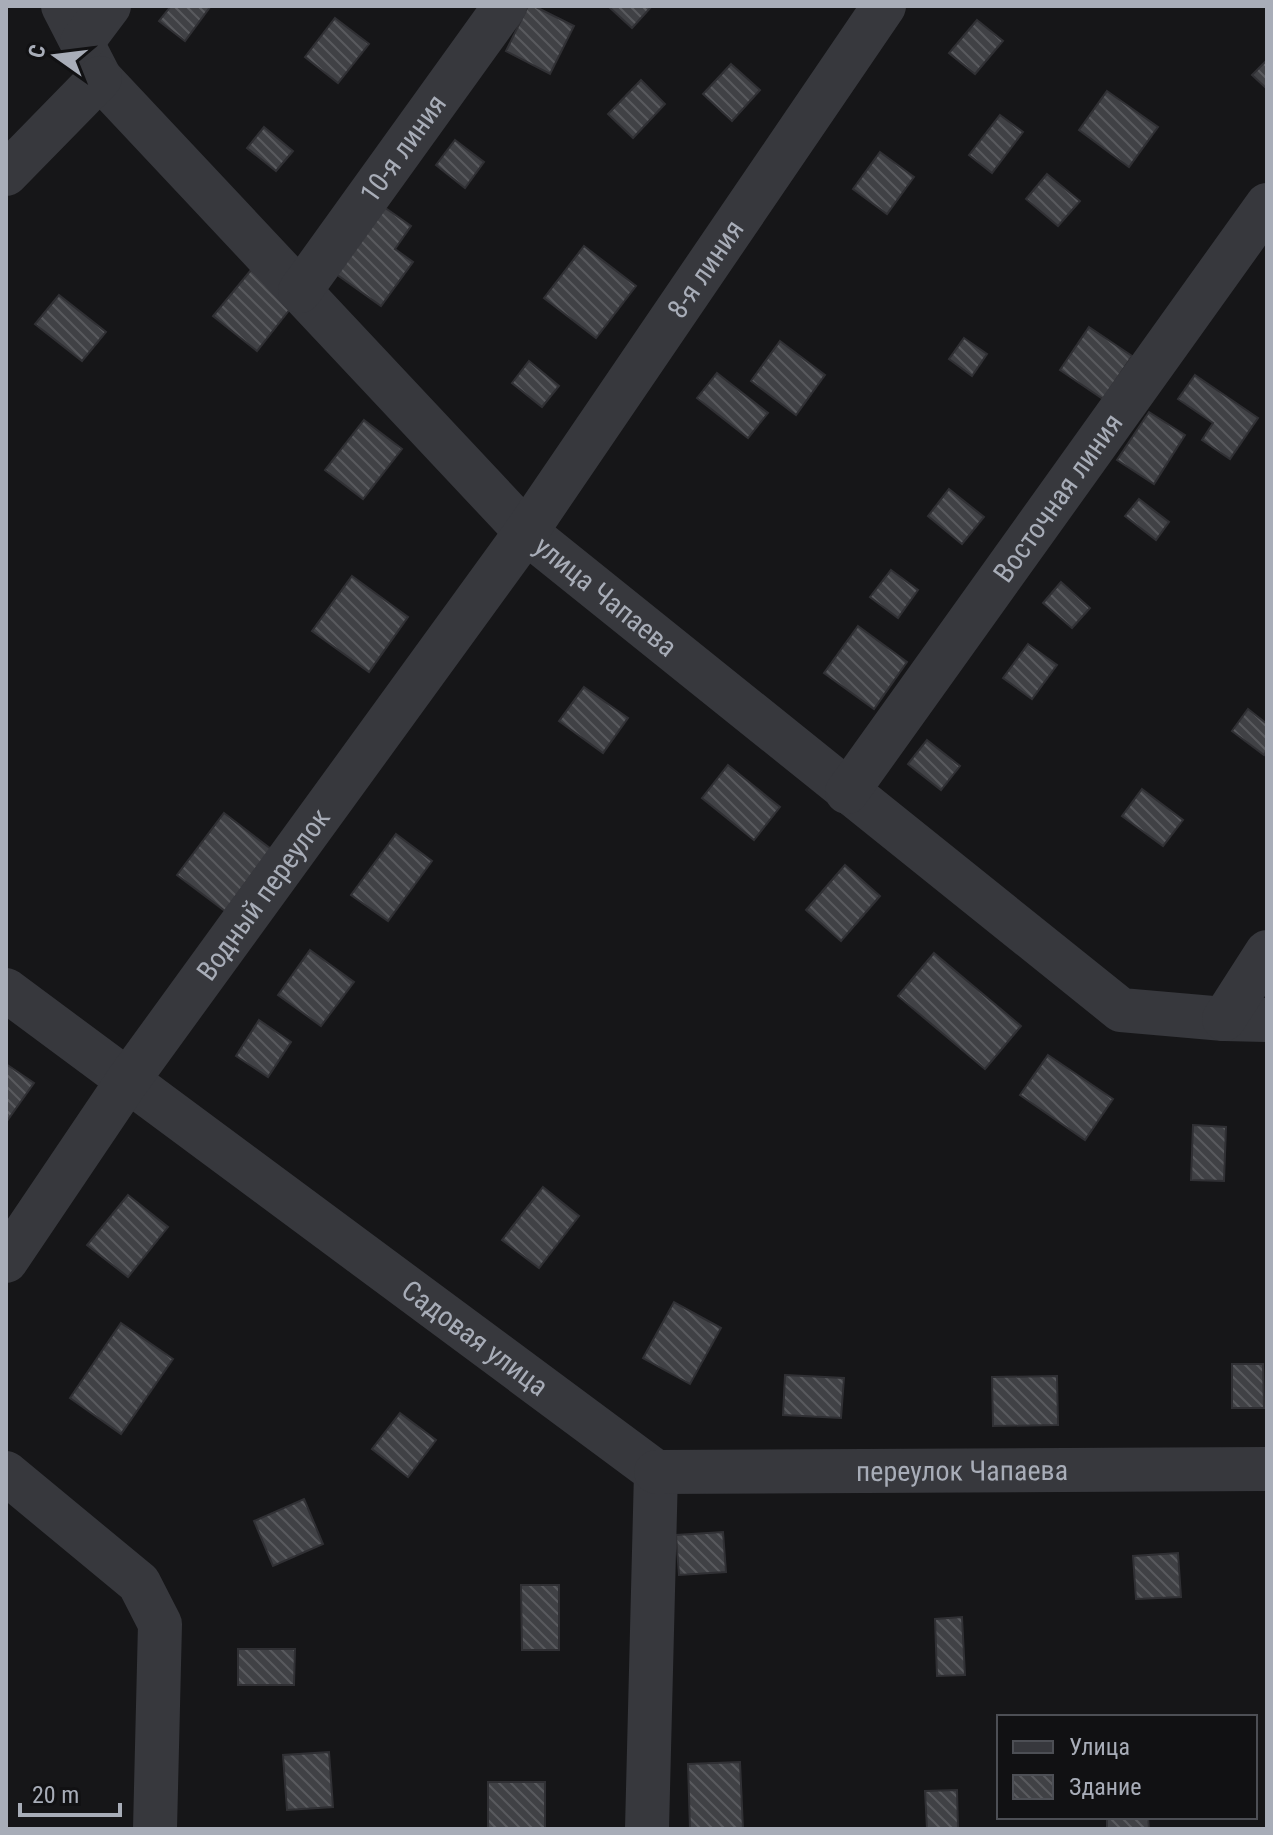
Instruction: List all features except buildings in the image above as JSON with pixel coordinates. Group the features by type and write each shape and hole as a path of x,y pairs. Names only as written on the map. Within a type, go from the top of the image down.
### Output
{"street":[{"path":"6,174 82,42 109,6"},
{"name":"10-я линия","path":"300,291 505,6"},
{"name":"8-я линия","path":"526,532 884,6"},
{"name":"улица Чапаева","path":"82,42 300,291 526,532 1121,1010 1267,1020"},
{"name":"Восточная линия","path":"847,792 1267,205"},
{"name":"Водный переулок","path":"6,1261 128,1080 526,532"},
{"path":"1224,1019 1267,952"},
{"name":"Садовая улица","path":"6,990 656,1472"},
{"name":"переулок Чапаева","path":"656,1472 1267,1469"},
{"path":"647,1829 656,1472"},
{"path":"6,1473 139,1583 160,1624 155,1829"}]}
